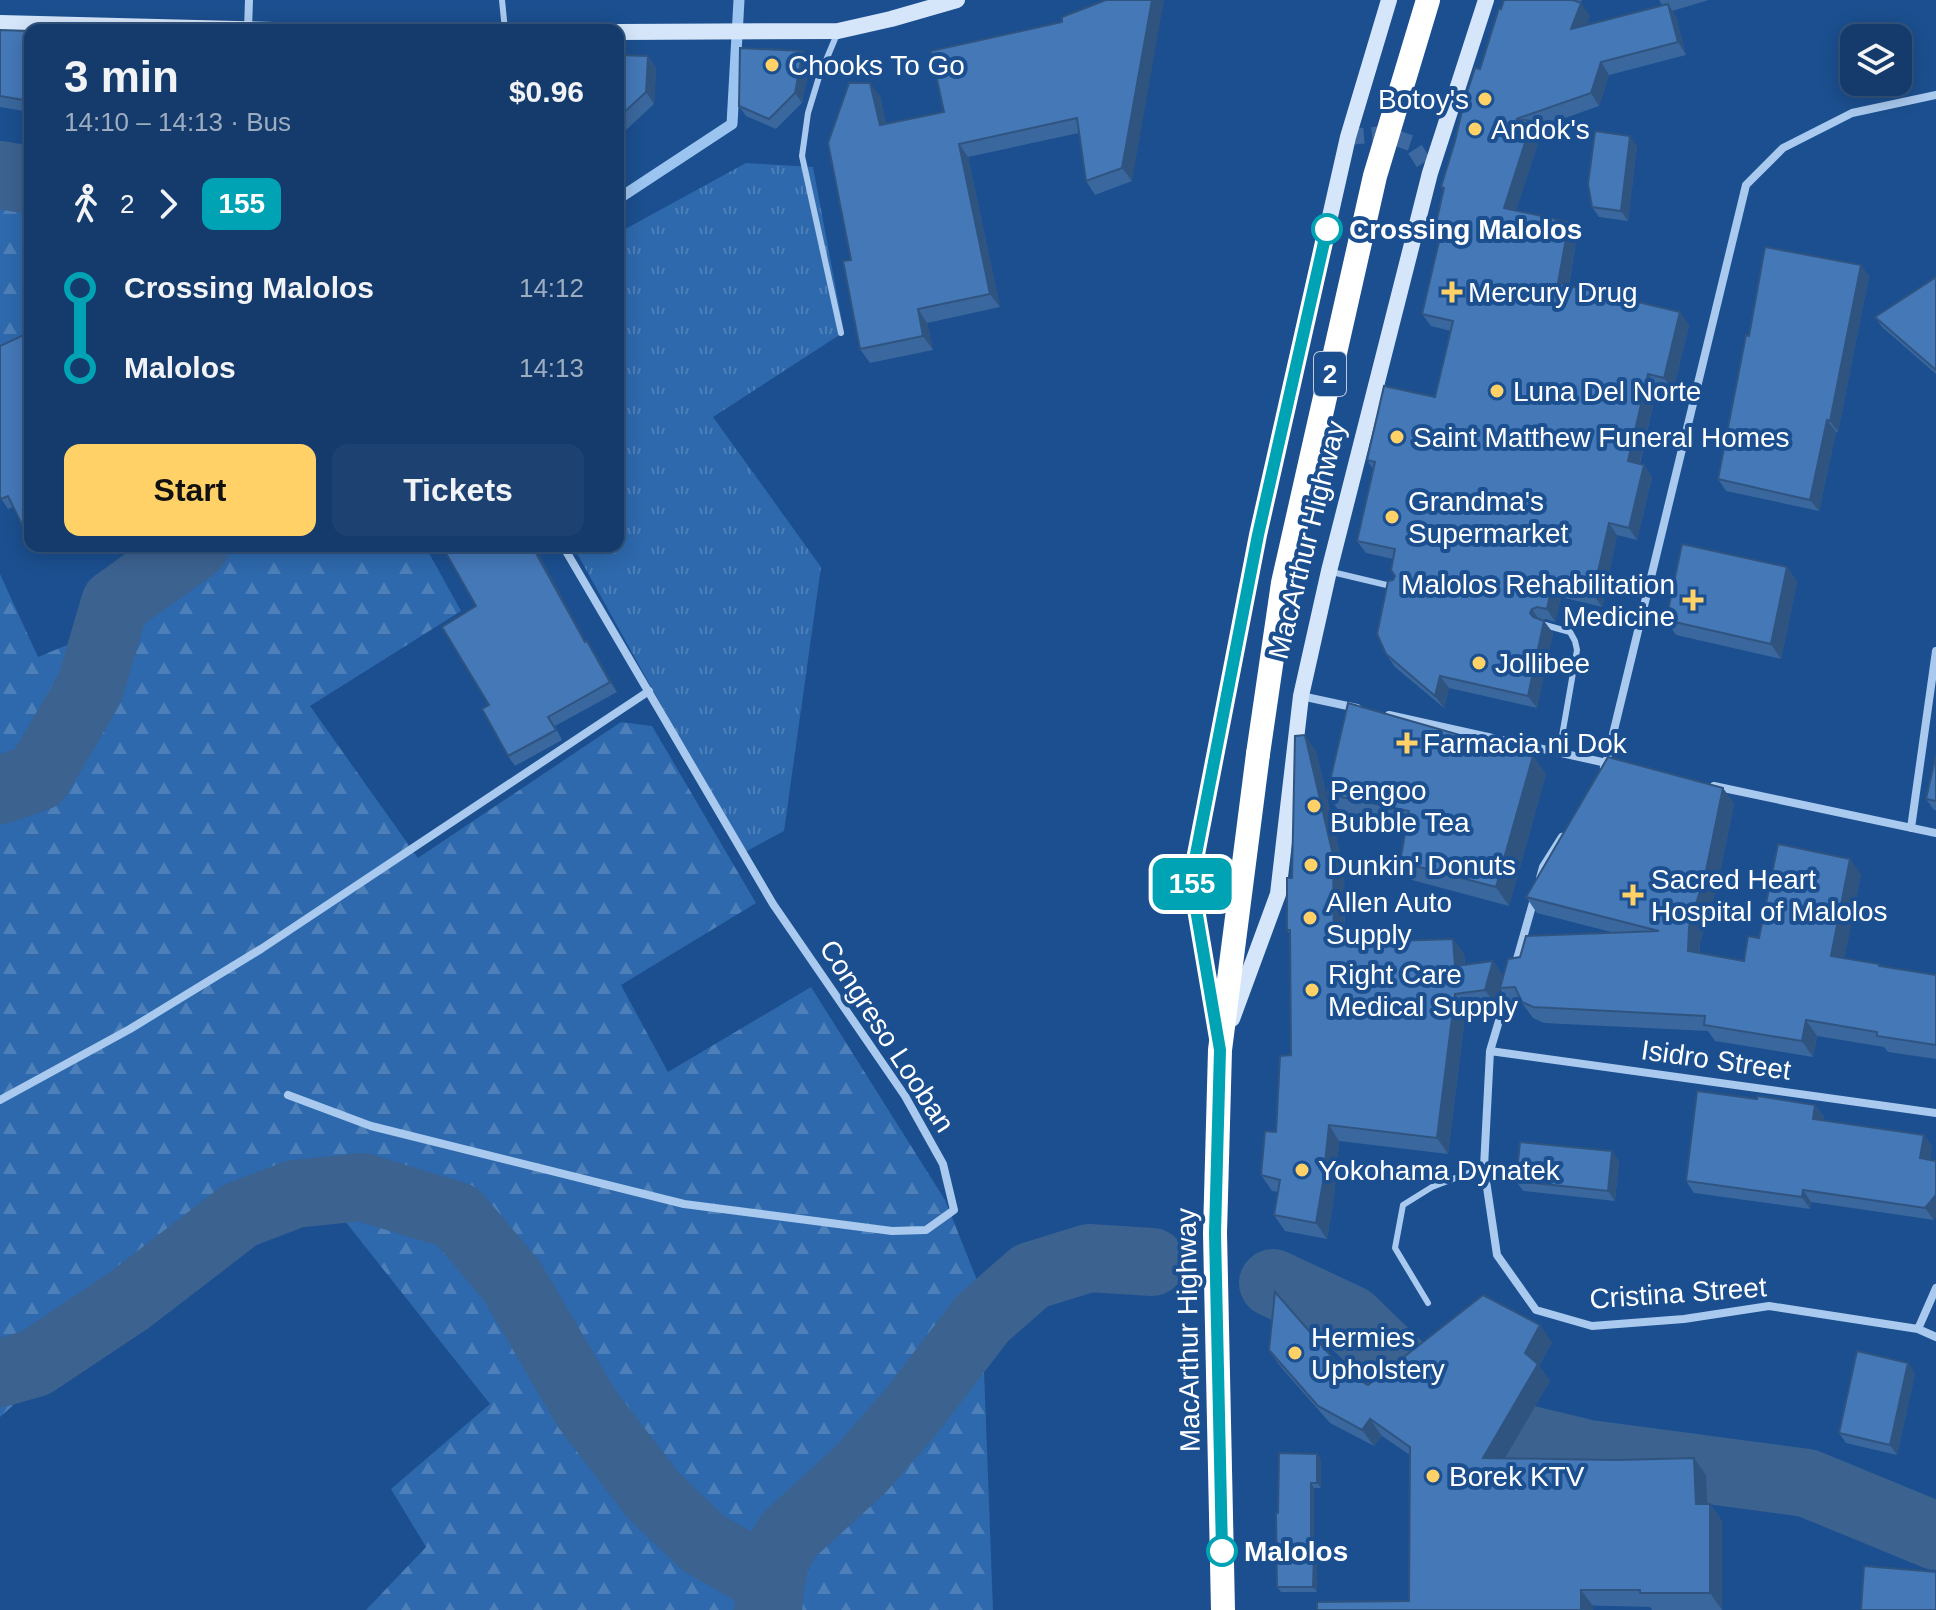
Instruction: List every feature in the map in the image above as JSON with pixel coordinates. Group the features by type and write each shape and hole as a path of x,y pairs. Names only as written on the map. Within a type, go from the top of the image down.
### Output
{"highway":[{"name":"MacArthur Highway","path":"1223,1610 1215,1233 1220,1050 1283,583 1375,176 1428,0"}],"main road":[{"path":"624,32 838,31 957,0"},
{"name":"MacArthur Highway","path":"1220,1050 1191,880 1261,520 1348,137 1389,0"},
{"name":"MacArthur Highway","path":"1220,1050 1278,894 1301,696 1329,571 1430,173 1486,0"},
{"path":"0,23 41,24"}],"street":[{"path":"248,24 249,0"},
{"path":"1599,776 1606,763 1746,185 1783,148 1852,113 1936,95"},
{"name":"Congreso Looban","path":"288,1095 371,1126 684,1204 892,1231 926,1230 954,1210 943,1164 905,1096 773,904 567,552"},
{"path":"1911,828 1936,651"},
{"path":"0,1100 130,1029 261,949 649,691"},
{"path":"1301,696 1362,709"},
{"path":"1377,713 1622,766"},
{"path":"1698,783 1936,833"},
{"path":"1484,1167 1490,1051 1543,867 1567,828"},
{"name":"Isidro Street","path":"1490,1051 1936,1113"},
{"name":"Cristina Street","path":"1484,1167 1497,1255 1536,1310 1592,1326 1684,1319 1769,1306 1918,1329 1936,1337"},
{"path":"1918,1329 1936,1288"}],"lane":[{"path":"502,0 504,24"},
{"path":"838,31 808,113 802,156 841,333"},
{"path":"1329,571 1398,588"},
{"path":"1545,625 1570,632 1577,650 1559,753"},
{"path":"1428,1303 1395,1248 1403,1205 1432,1187 1484,1167"}],"green space":[{"path":"746,163 813,167 844,332 713,417 821,567 784,831 743,853 576,552 624,552 624,230"},
{"path":"0,198 24,201 24,346 0,356"},
{"path":"133,552 428,552 461,611 310,706 418,858 621,722 652,726 756,903 621,985 668,1072 811,987 945,1200 981,1290 993,1610 366,1610 426,1547 391,1489 490,1404 341,1216 285,1219 216,1253 49,1373 0,1417 0,574 38,657 150,611 128,555"}],"building":[{"path":"1106,0 1152,0 1122,168 1086,181 1077,118 959,144 990,294 918,309 923,336 860,349 843,261 851,260 828,143 849,83 870,83 880,125 944,112 931,51 1062,22 1062,17"},
{"path":"1504,0 1573,0 1581,3 1571,29 1668,4 1678,42 1601,62 1591,93 1516,119 1532,121 1504,208 1569,222 1558,283 1680,312 1664,378 1648,374 1628,461 1644,465 1629,528 1609,523 1593,594 1552,585 1547,609 1532,609 1530,613 1533,617 1544,621 1528,696 1440,676 1435,696 1386,654 1377,634 1388,581 1395,576 1391,570 1395,549 1357,541 1375,462 1367,460 1384,386 1435,397 1453,321 1422,314 1441,233 1434,232 1444,188 1441,187 1475,68 1480,69"},
{"path":"0,30 24,31 24,100 0,96"},
{"path":"740,48 803,51 795,93 769,119 739,106"},
{"path":"624,55 648,56 646,92 624,112"},
{"path":"1595,131 1630,136 1621,211 1592,207 1588,184"},
{"path":"1765,247 1861,265 1830,421 1827,420 1810,500 1718,479"},
{"path":"1936,277 1936,370 1875,317"},
{"path":"24,335 24,529 8,496 0,497 0,346"},
{"path":"1682,544 1787,567 1771,644 1666,620"},
{"path":"445,552 535,552 610,682 548,717 556,730 508,756 482,709 489,705 442,627 476,606"},
{"path":"1348,703 1533,756 1496,887 1400,862 1409,811 1327,794"},
{"path":"1305,735 1333,855 1334,943 1453,939 1455,966 1493,961 1485,990 1455,994 1437,1138 1329,1125 1316,1223 1274,1215 1280,1180 1261,1175 1265,1131 1276,1132 1280,1056 1291,1055 1287,878 1292,878 1295,736"},
{"path":"1936,755 1936,801 1926,799"},
{"path":"1608,757 1723,788 1706,871 1689,927 1688,951 1744,961 1748,936 1759,938 1778,844 1850,859 1831,956 1936,975 1936,1045 1806,1020 1802,1041 1704,1025 1705,1016 1533,1007 1522,1002 1515,987 1500,988 1508,959 1520,957 1526,936 1659,931 1526,897"},
{"path":"1697,1091 1815,1105 1813,1119 1924,1135 1920,1158 1936,1161 1936,1195 1925,1208 1803,1190 1802,1197 1686,1181"},
{"path":"1520,1142 1612,1151 1608,1191 1516,1181"},
{"path":"1275,1292 1344,1371 1368,1385 1483,1295 1540,1325 1525,1353 1538,1364 1483,1458 1694,1458 1696,1504 1710,1504 1710,1593 1581,1590 1581,1610 1317,1610 1317,1602 1409,1601 1410,1447 1370,1419 1362,1430 1318,1406 1269,1350"},
{"path":"1857,1351 1908,1363 1890,1445 1839,1433"},
{"path":"1279,1453 1317,1454 1317,1483 1311,1483 1313,1587 1277,1587"},
{"path":"1864,1566 1936,1572 1936,1610 1861,1610"}],"waterway":[{"path":"624,195 732,124 739,0"},
{"path":"0,175 24,179"},
{"path":"0,790 38,777 90,688 115,603 187,552"},
{"path":"0,1373 35,1363 128,1301 240,1215 295,1194 362,1187 457,1216 512,1281 587,1409 653,1495 703,1543 771,1582"},
{"path":"768,1610 776,1558 788,1536 861,1469 910,1413 983,1318 1031,1276 1089,1258 1152,1262"},
{"path":"1273,1283 1350,1319 1456,1422 1589,1454 1807,1483 1936,1536"}],"tunnel":[{"path":"1348,137 1383,134 1411,143 1430,173"}],"bus line":[{"name":"155","path":"1222,1551 1215,1233 1220,1050 1191,880 1258,535 1327,229"}],"place":[{"name":"Chooks To Go","path":"772,65"},
{"name":"Botoy's","path":"1485,99"},
{"name":"Andok's","path":"1475,129"},
{"name":"Crossing Malolos","path":"1327,229"},
{"name":"Mercury Drug","path":"1452,292"},
{"name":"Luna Del Norte","path":"1497,391"},
{"name":"Saint Matthew Funeral Homes","path":"1397,437"},
{"name":"Grandma's Supermarket","path":"1392,517"},
{"name":"Malolos Rehabilitation Medicine","path":"1693,600"},
{"name":"Jollibee","path":"1479,663"},
{"name":"Farmacia ni Dok","path":"1407,743"},
{"name":"Pengoo Bubble Tea","path":"1314,806"},
{"name":"Dunkin' Donuts","path":"1311,865"},
{"name":"Sacred Heart Hospital of Malolos","path":"1633,895"},
{"name":"Allen Auto Supply","path":"1310,918"},
{"name":"Right Care Medical Supply","path":"1312,990"},
{"name":"Yokohama Dynatek","path":"1302,1170"},
{"name":"Hermies Upholstery","path":"1295,1353"},
{"name":"Borek KTV","path":"1433,1476"},
{"name":"Malolos","path":"1222,1551"}]}
